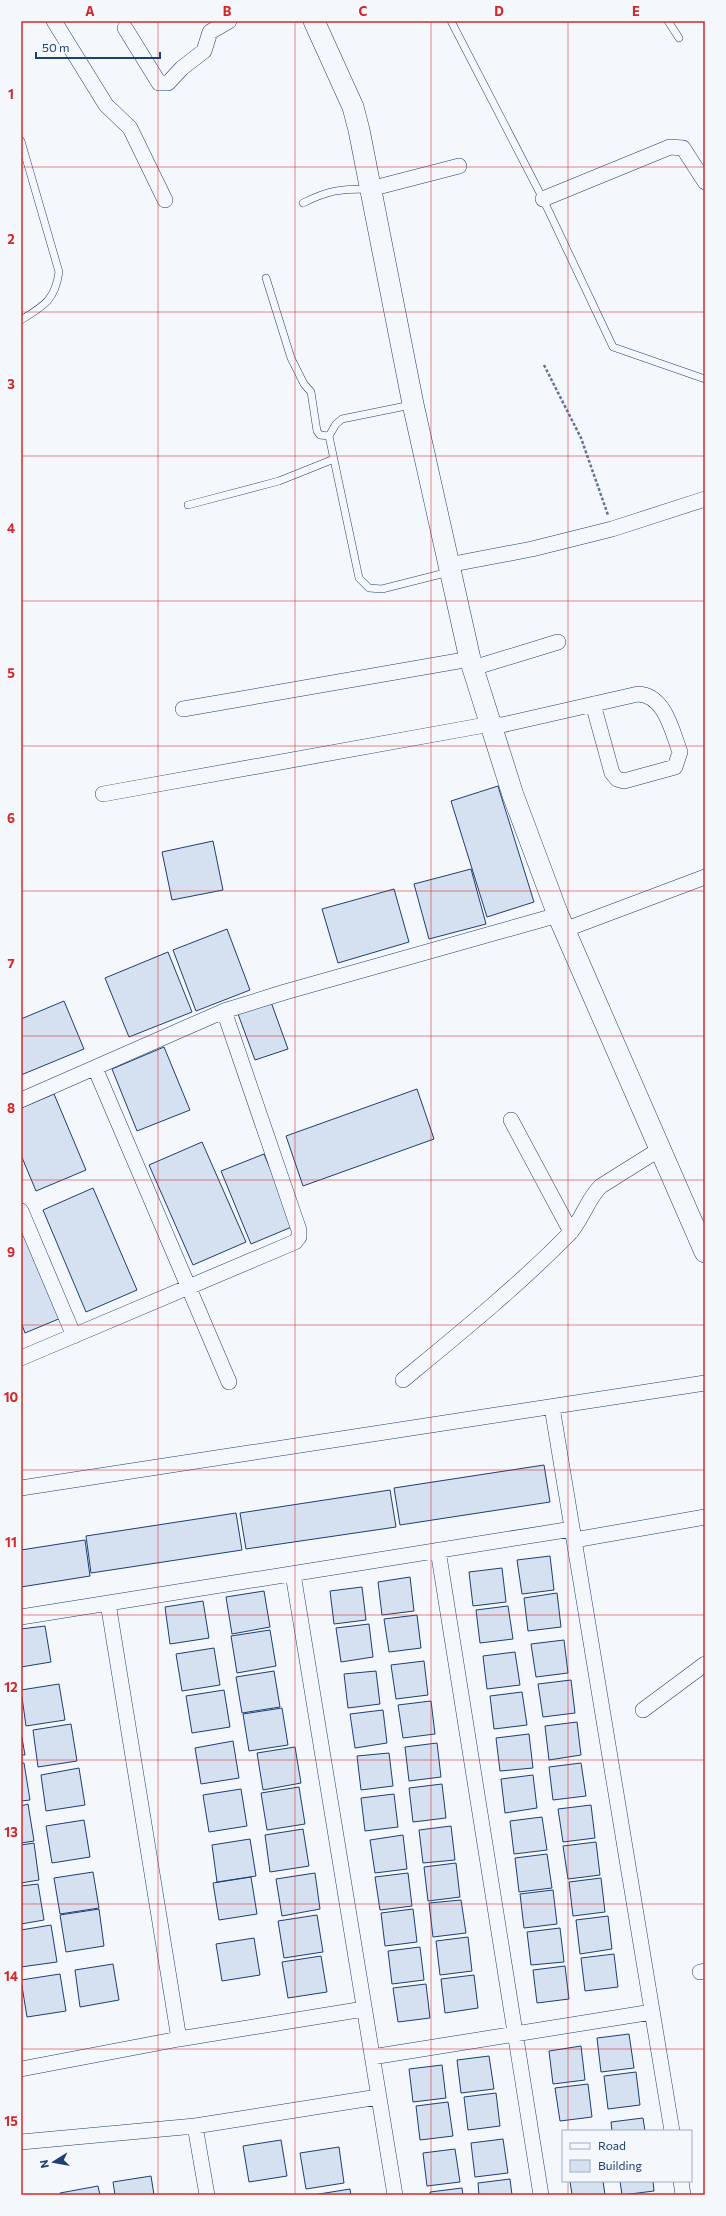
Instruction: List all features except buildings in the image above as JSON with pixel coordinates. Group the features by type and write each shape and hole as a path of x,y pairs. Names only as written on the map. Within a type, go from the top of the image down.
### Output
{"street":[{"path":"54,21 106,105 130,128 165,200"},
{"path":"125,28 159,83 163,84 168,83 182,68 204,52 210,32 229,21"},
{"path":"314,21 353,107 413,404 449,568 471,663 490,724 513,795 561,923 705,1252"},
{"path":"543,199 670,147 683,148 699,162 705,182"},
{"path":"370,189 458,166"},
{"path":"449,568 612,529 705,499"},
{"path":"183,709 471,663 558,642"},
{"path":"103,794 490,724 502,725 593,704 638,694 646,694 661,706 680,752 675,766 624,781 617,779 612,773 593,704"},
{"path":"21,1100 224,1011 285,992 561,923 705,877"},
{"path":"21,1358 295,1242 299,1238 299,1230 224,1011"},
{"path":"95,1068 190,1287 229,1382"},
{"path":"511,1120 571,1232"},
{"path":"403,1380 486,1312 571,1232 584,1213 593,1193 601,1186 660,1149"},
{"path":"21,1211 74,1336"},
{"path":"21,1488 705,1383"},
{"path":"552,1407 672,2130"},
{"path":"21,1618 438,1550 705,1517"},
{"path":"438,1550 541,2195"},
{"path":"293,1574 395,2195"},
{"path":"108,1603 179,2039"},
{"path":"643,1710 705,1664"},
{"path":"21,2069 179,2039 364,2009"},
{"path":"372,2057 652,2012"},
{"path":"21,2142 195,2126 378,2097"},
{"path":"195,2126 206,2195"},
{"path":"681,2182 683,2195"}],"lane":[{"path":"451,21 543,199 613,347 705,379"},
{"path":"668,21 679,38"},
{"path":"21,141 60,272 57,288 46,305 21,320"},
{"path":"303,203 322,194 339,189 370,189"},
{"path":"266,278 291,358 304,384 311,392 317,431 320,435 329,436"},
{"path":"413,404 342,419 336,424 329,436 359,578 369,588 382,589 449,568"},
{"path":"188,505 279,481 334,459"}],"path":[{"path":"544,365 581,438 612,529"}]}
